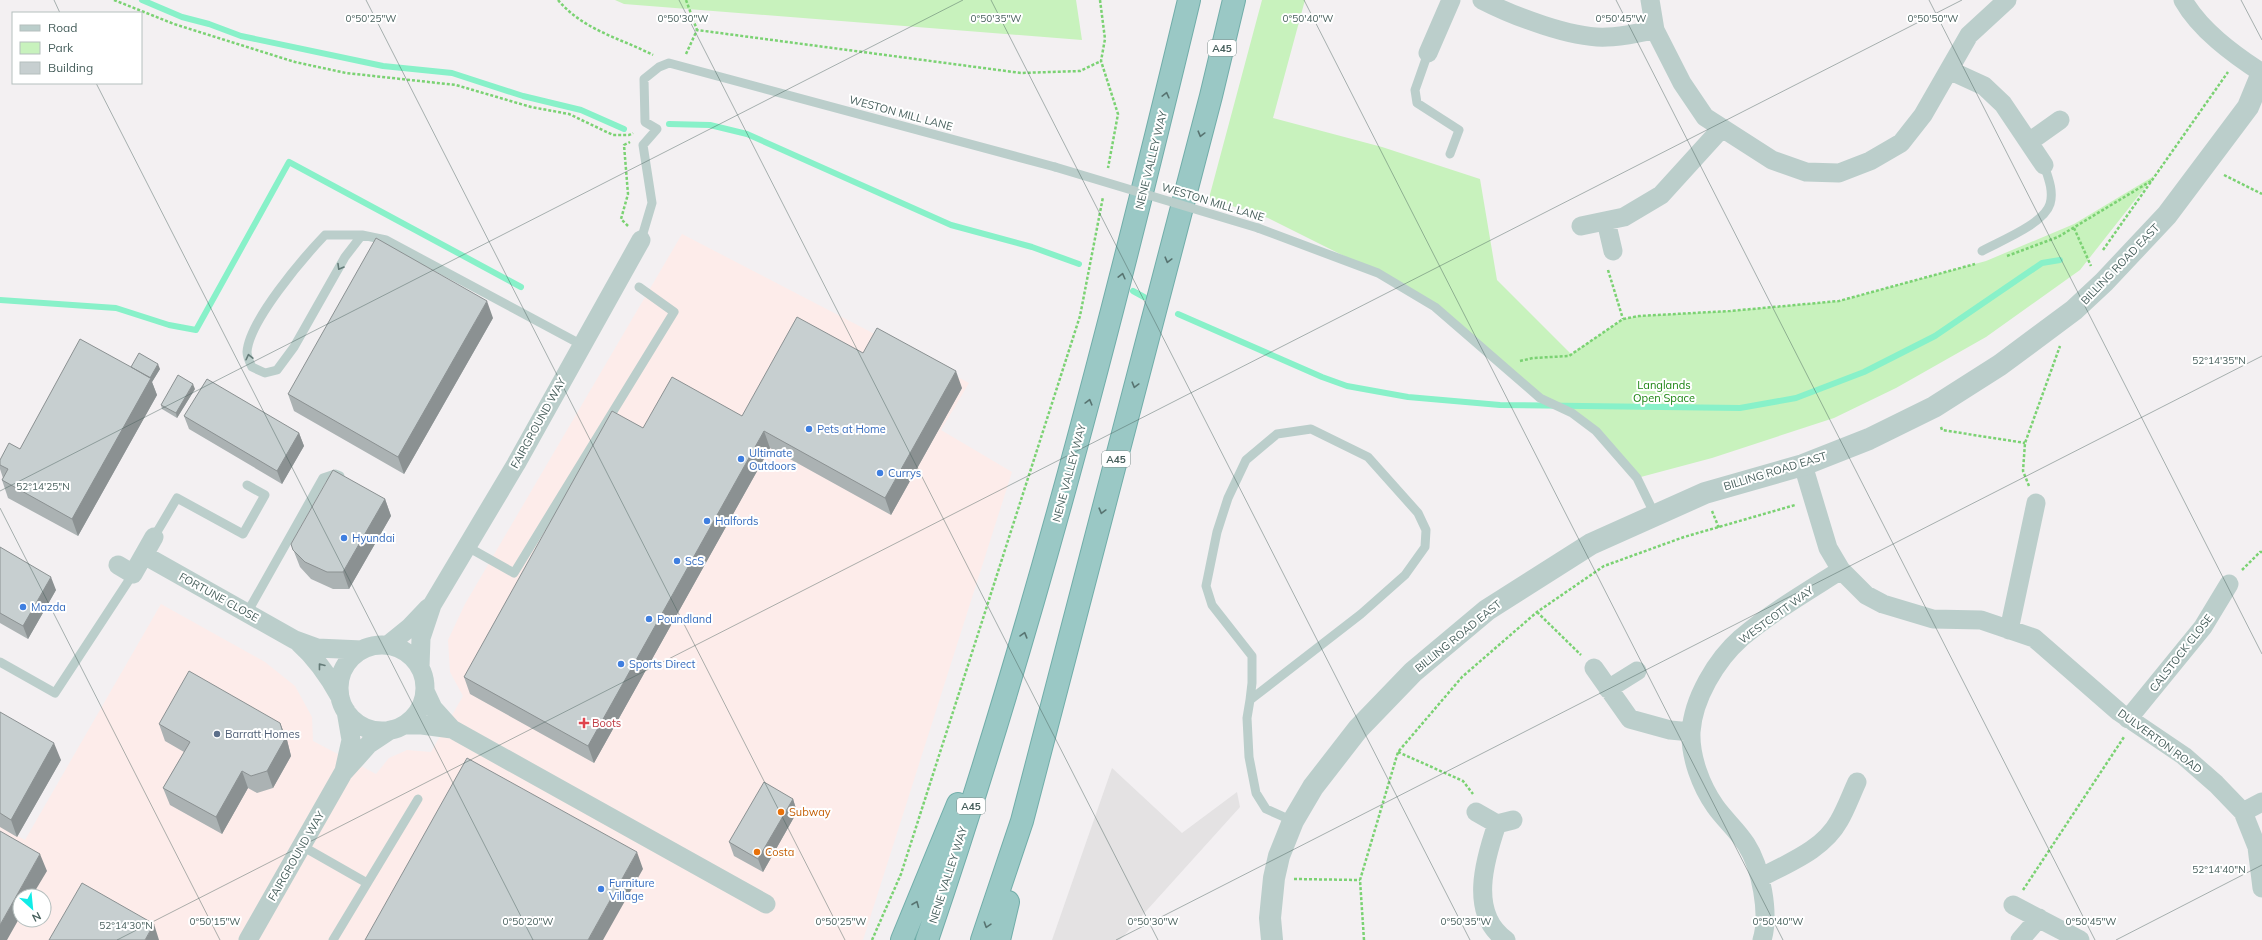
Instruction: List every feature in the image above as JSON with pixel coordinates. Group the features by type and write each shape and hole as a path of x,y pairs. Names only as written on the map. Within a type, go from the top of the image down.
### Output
{"highway":[{"name":"NENE VALLEY WAY","path":"927,940 1013,672 1116,300 1189,0"},
{"name":"A45","path":"982,940 1022,821 1211,96 1234,0"},
{"path":"902,940 1013,672"},
{"path":"999,940 1007,910 1022,821"}],"street":[{"path":"1428,53 1451,0"},
{"path":"1482,0 1500,9 1576,35 1607,37 1656,30"},
{"path":"1650,0 1656,30 1682,83 1705,117 1721,129 1772,160 1806,172 1839,173 1870,161 1901,143 1924,115 1969,35 2008,0"},
{"path":"2183,0 2189,10 2238,57 2262,73"},
{"path":"1948,70 1984,86 2003,104 2044,164"},
{"name":"BILLING ROAD EAST","path":"1272,940 1270,918 1274,878 1279,856 1293,821 1313,787 1358,729 1413,672 1481,614 1591,544 1718,489 1803,465 1869,439 1934,407 2000,365 2074,310 2098,275 2167,215 2248,107 2262,73"},
{"path":"2029,142 2060,120"},
{"path":"1581,226 1624,217 1661,195 1721,129"},
{"path":"1606,221 1613,251"},
{"name":"FAIRGROUND WAY","path":"432,604 516,464 641,240"},
{"name":"DULVERTON ROAD","path":"1803,465 1815,499 1828,548 1841,570 1866,595 1883,604 1933,619 1981,620 2034,638 2131,720 2184,756 2216,784 2243,812 2257,847 2262,888"},
{"path":"2009,630 2036,503"},
{"path":"125,570 144,555 154,537"},
{"name":"FORTUNE CLOSE","path":"144,555 295,640"},
{"name":"WESTCOTT WAY","path":"1762,940 1765,904 1760,878 1746,845 1715,806 1699,778 1691,732 1699,700 1715,669 1740,639 1801,595 1841,570"},
{"name":"CALSTOCK CLOSE","path":"2131,720 2203,627 2229,584"},
{"path":"388,645 409,628 432,604"},
{"path":"420,667 421,638 432,604"},
{"path":"295,640 317,648 362,650"},
{"path":"295,640 313,655 322,667 343,704 356,722 369,729 422,725 452,729"},
{"path":"377,645 388,645 397,648 410,655 420,667 425,681 423,700 415,715 397,728 369,744 343,773 351,740 340,682 343,672 351,659 362,650 377,645"},
{"path":"1594,668 1630,719 1670,730 1691,732"},
{"path":"1608,689 1637,671"},
{"path":"425,691 433,708 452,729 766,904"},
{"name":"FAIRGROUND WAY","path":"248,940 343,773"},
{"path":"1760,878 1812,850 1826,837 1839,822 1857,782"},
{"path":"2243,812 2262,802"},
{"path":"1476,806 1505,822 1486,854 1482,895 1490,923 1496,934 1506,940"},
{"path":"2013,905 2080,940"},
{"path":"2020,940 2039,918"}],"lane":[{"path":"1428,53 1415,90 1417,104 1459,130 1450,154"},
{"path":"641,240 652,203 643,144 657,129 645,122 644,79 658,67 669,63"},
{"name":"WESTON MILL LANE","path":"669,63 1055,167 1258,228 1378,273 1435,307 1540,398 1572,413 1596,432 1637,478 1655,515"},
{"path":"1982,251 2036,221 2050,205 2050,187 2044,164"},
{"path":"362,235 345,257 294,347 277,370 265,373 252,367 247,353 252,335 295,268 325,235 362,235 386,240 582,345"},
{"path":"466,546 514,573 674,312 640,287"},
{"path":"1250,700 1361,614 1399,580 1425,547 1426,530 1418,513 1368,457 1311,429 1278,434 1246,460 1228,498 1217,532 1206,586 1212,605 1252,656 1252,683 1247,718 1249,757 1256,793 1266,809 1293,821"},
{"path":"247,613 323,478 335,474 348,480"},
{"path":"154,537 177,498 243,534 265,495 248,485"},
{"path":"0,662 55,693 125,570"},
{"path":"333,940 418,799"},
{"path":"302,846 367,883"}],"path":[{"path":"114,0 174,24 295,62 346,73 456,85 531,107 569,114 612,134 629,136 645,122"},
{"path":"558,0 567,11 597,31 669,63"},
{"path":"681,65 697,30 686,0"},
{"path":"1100,0 1105,39 1101,61 1118,114 1106,176"},
{"path":"697,30 1021,73 1080,71 1101,61"},
{"path":"2100,255 2238,57"},
{"path":"641,240 621,218 628,194 624,145 657,129"},
{"path":"2205,166 2262,194"},
{"path":"2001,258 2058,237 2151,182"},
{"path":"872,940 900,874 1080,316 1104,192"},
{"path":"2074,228 2098,275"},
{"path":"1613,251 1605,258 1623,319"},
{"path":"2096,261 2098,275"},
{"path":"1502,366 1533,358 1569,356 1623,319 1639,316 1730,311 1839,301 1978,263"},
{"path":"2036,503 2023,471 2025,443 2063,340"},
{"path":"1934,407 1942,430 2025,443"},
{"path":"1364,940 1360,880 1398,752 1462,677 1537,612 1604,566 1684,537 1815,499"},
{"path":"2229,584 2260,552 2262,552"},
{"path":"1537,612 1594,668"},
{"path":"2013,905 2131,720"},
{"path":"1398,752 1463,781 1476,806"},
{"path":"1274,878 1360,880"}],"shaded area":[{"path":"682,234 969,383 941,430 1012,472 863,940 0,940 0,826 25,840 161,604 265,662 295,686 312,717 313,741 376,774 389,758 407,750 431,752 463,696 450,672 448,640 465,604"},
{"path":"1112,768 1182,833 1237,792 1240,807 1120,940 1052,940"}],"green space":[{"path":"615,0 1076,0 1082,40 624,4"},
{"name":"Langlands Open Space","path":"1262,0 1305,0 1273,118 1382,147 1480,179 1497,280 1571,354 1623,319 1639,316 1730,311 1839,301 1986,261 2074,224 2154,176 2080,270 1986,337 1896,388 1834,418 1712,458 1637,478 1596,431 1540,398 1435,307 1378,273 1268,218 1209,198"}],"building":[{"path":"376,238 487,301 398,457 288,394"},
{"path":"797,317 863,353 877,328 956,371 885,498 764,431 588,746 464,677 612,411 643,428 672,377 742,416"},
{"path":"80,339 151,378 72,519 2,480 8,469 0,465 0,460 9,443 20,449"},
{"path":"139,353 158,364 150,378 131,367"},
{"path":"178,375 193,384 176,413 161,405"},
{"path":"207,379 299,433 277,471 184,416"},
{"name":"Hyundai","path":"333,470 385,499 343,572 327,572 305,562 293,550 291,544"},
{"name":"Mazda","path":"0,547 51,577 23,626 0,613"},
{"path":"189,671 280,723 285,739 267,771 251,776 242,771 216,817 163,788 190,742 159,724"},
{"path":"0,712 54,743 11,820 0,813"},
{"path":"467,758 637,852 588,940 365,940"},
{"path":"764,782 793,799 758,859 729,842"},
{"path":"0,831 40,854 21,888 12,888 12,904 0,925"},
{"path":"82,883 154,924 145,940 49,940"}],"waterway":[{"path":"142,0 182,17 209,24 241,36 383,66 452,73 523,96 581,110 624,129"},
{"path":"669,124 710,125 747,134 951,225 1032,247 1079,264"},
{"path":"0,300 116,308 169,325 196,330 289,162 521,287"},
{"path":"1178,314 1322,377 1347,386 1408,397 1500,405 1740,408 1796,398 1864,372 1935,336 2042,263 2060,260"},
{"path":"1133,291 1144,297"}],"place":[{"name":"Pets at Home","path":"809,429"},
{"name":"Ultimate Outdoors","path":"741,459"},
{"name":"Currys","path":"880,473"},
{"name":"Halfords","path":"707,521"},
{"name":"Hyundai","path":"344,538"},
{"name":"ScS","path":"677,561"},
{"name":"Mazda","path":"23,607"},
{"name":"Poundland","path":"649,619"},
{"name":"Sports Direct","path":"621,664"},
{"name":"Boots","path":"584,723"},
{"name":"Barratt Homes","path":"217,734"},
{"name":"Subway","path":"781,812"},
{"name":"Costa","path":"757,852"},
{"name":"Furniture Village","path":"601,889"}]}
